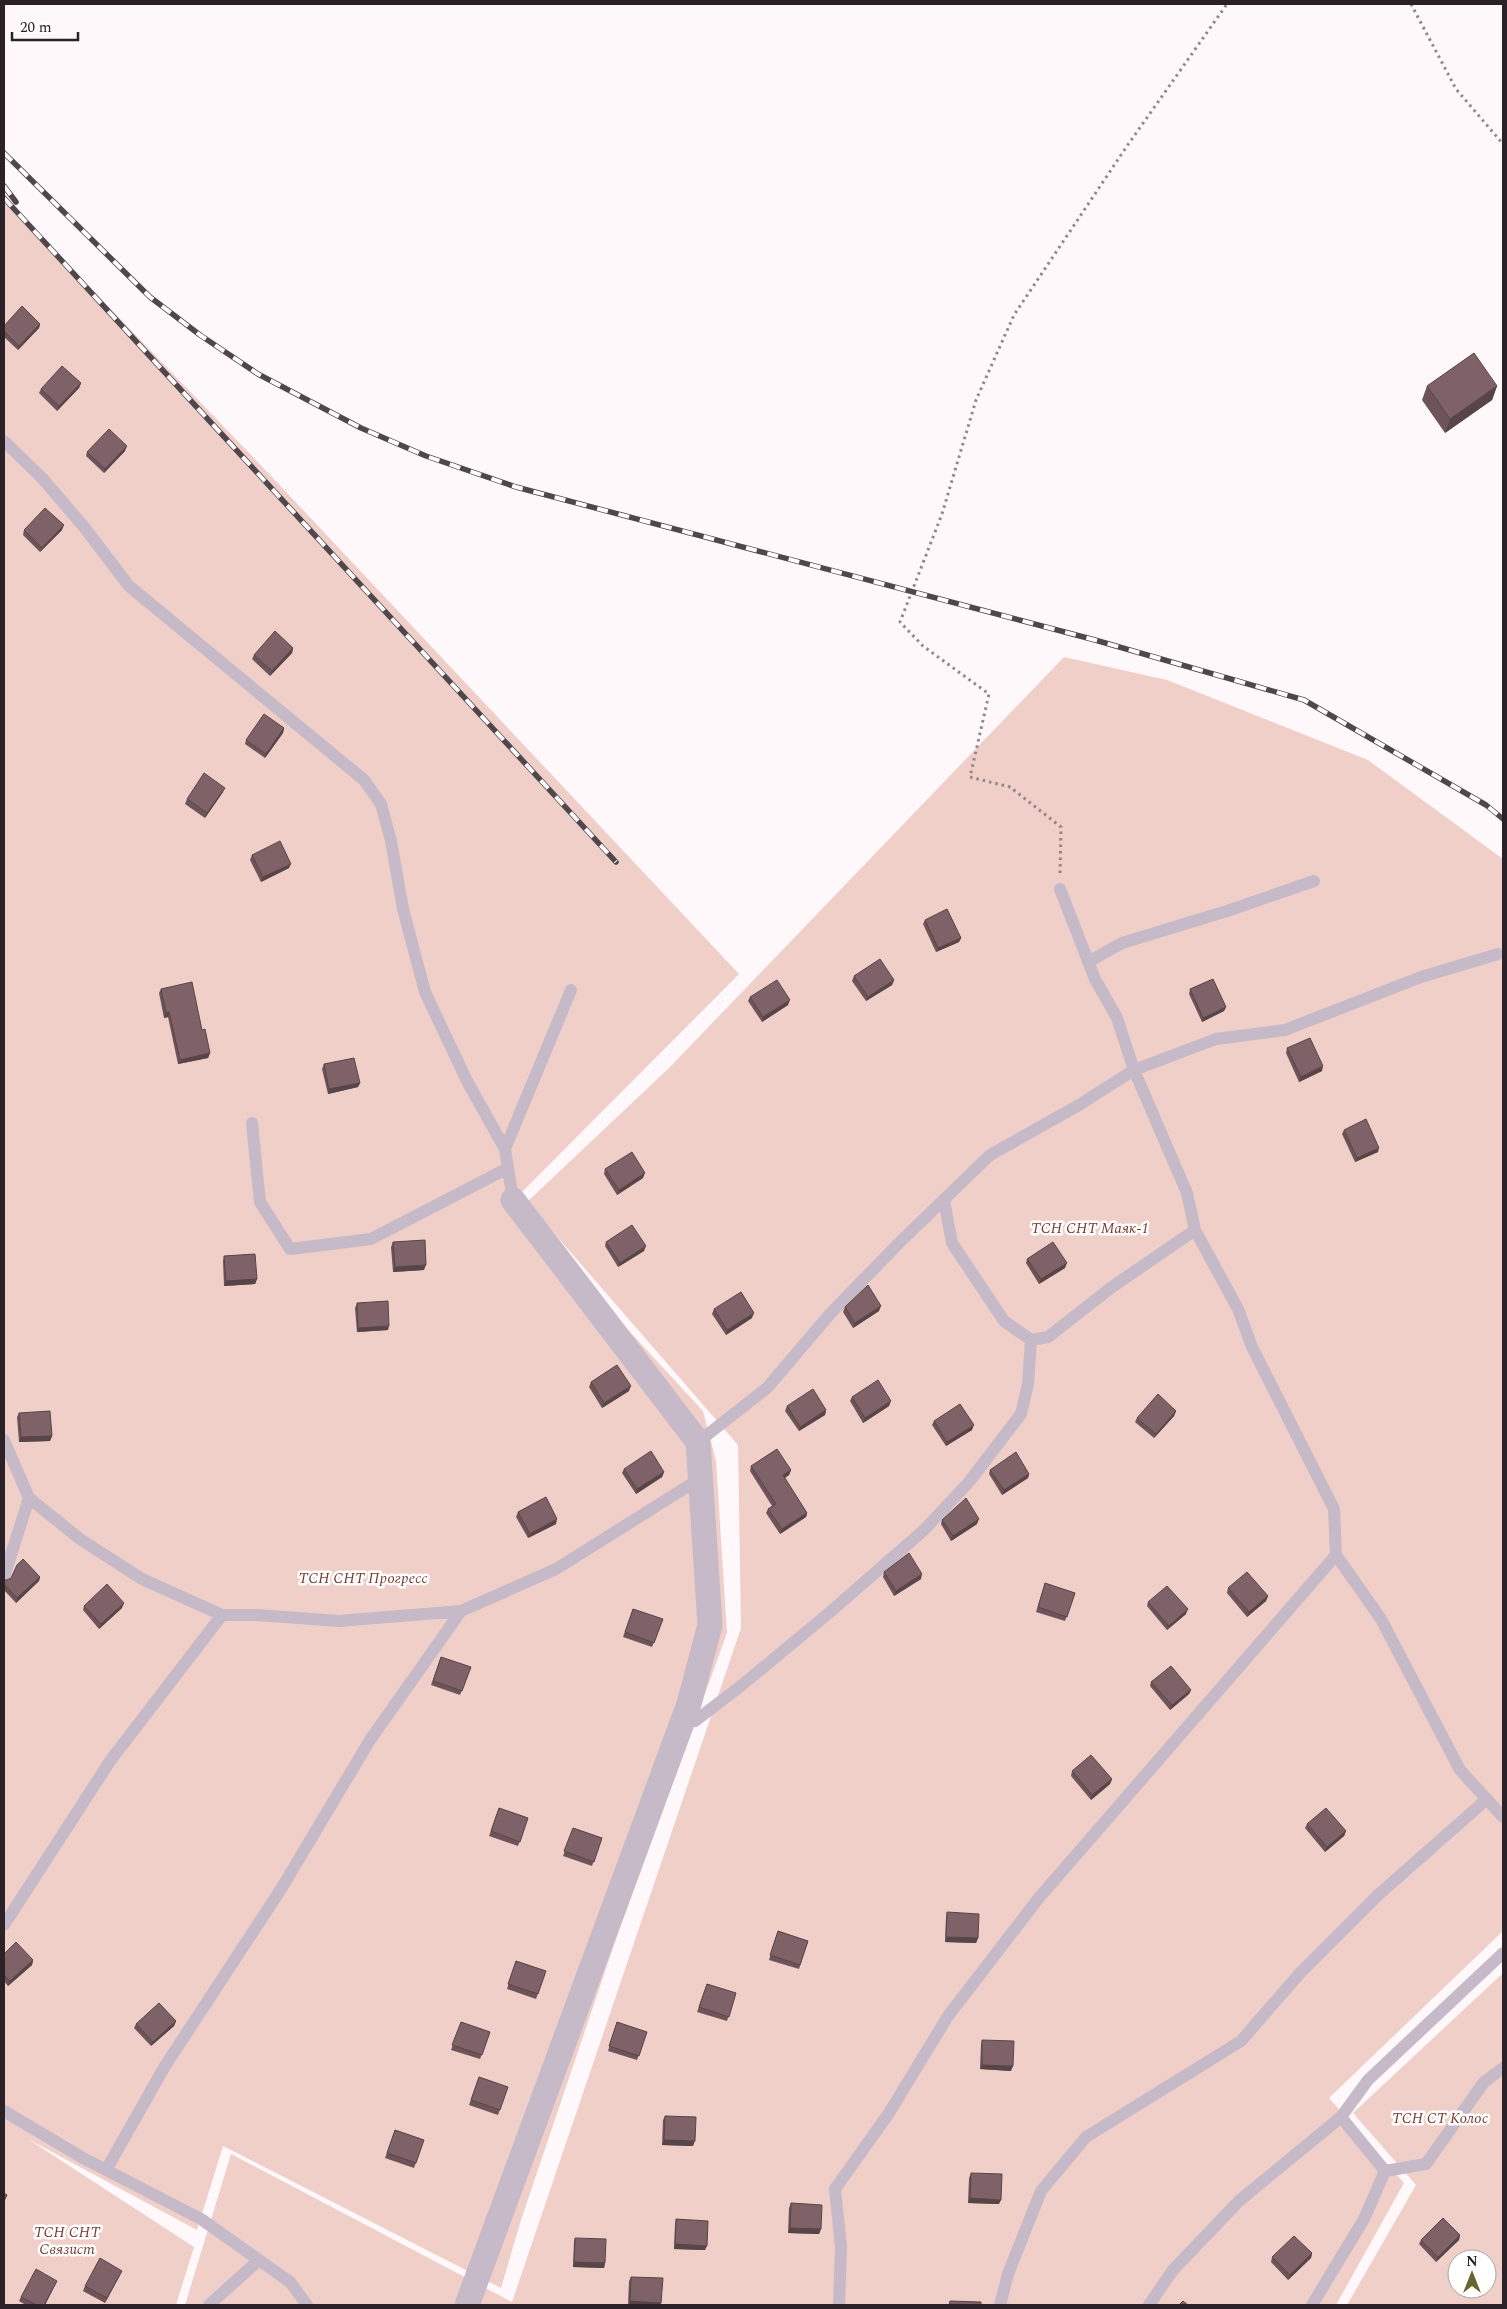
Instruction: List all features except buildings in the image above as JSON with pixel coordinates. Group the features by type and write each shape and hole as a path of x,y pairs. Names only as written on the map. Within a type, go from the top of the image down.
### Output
{"street":[{"path":"467,2305 684,1719 710,1625 698,1442 513,1200"}],"lane":[{"path":"4,441 48,485 84,527 129,586 364,780 381,804 391,841 403,908 425,992 467,1081 505,1148 513,1200"},
{"path":"1088,962 1122,942 1227,912 1314,881"},
{"path":"1060,889 1095,979 1117,1018 1134,1070 1186,1193 1195,1230 1238,1308 1252,1347 1334,1509 1336,1555 1381,1619 1460,1770 1503,1817"},
{"path":"698,1442 767,1388 830,1314 900,1242 990,1156 1079,1105 1134,1070 1216,1039 1285,1030 1420,977 1498,954"},
{"path":"505,1148 571,990"},
{"path":"252,1123 260,1202 290,1249 371,1239 508,1168"},
{"path":"944,1200 952,1243 1004,1321 1031,1340 1048,1337 1112,1287 1195,1230"},
{"path":"684,1719 695,1720 815,1625 924,1530 969,1482 1021,1414 1028,1384 1031,1340"},
{"path":"4,1440 29,1498 80,1539 142,1579 222,1615 257,1615 339,1621 461,1611 556,1569 701,1478"},
{"path":"4,1577 29,1498"},
{"path":"839,2305 841,2247 834,2189 889,2113 948,2016 1038,1899 1336,1555"},
{"path":"106,2170 165,2066 281,1889 370,1740 461,1611"},
{"path":"4,1925 110,1761 222,1615"},
{"path":"1000,2305 1008,2274 1041,2191 1086,2137 1241,2041 1300,1973 1378,1895 1487,1800"},
{"path":"1149,2305 1173,2270 1239,2201 1341,2117 1368,2080 1503,1953"},
{"path":"1385,2171 1426,2164 1484,2082 1503,2068"},
{"path":"4,2111 106,2170 201,2219 290,2282 307,2305"},
{"path":"1341,2117 1385,2171"},
{"path":"1312,2305 1364,2219 1385,2171"},
{"path":"209,2305 259,2260"}],"path":[{"path":"1060,889 1061,828 1010,787 970,777 989,694 923,646 900,622 942,514 976,400 1014,315 1127,146 1227,4"},
{"path":"1411,4 1456,89 1503,144"}],"green space":[{"name":"ТСН СНТ Прогресс","path":"4,198 273,478 739,974 511,1203 703,1411 716,1461 727,1633 614,1945 521,2220 501,2288 223,2146 197,2230 28,2139 194,2247 176,2305 4,2305"},
{"name":"ТСН СНТ Маяк-1","path":"1064,657 1167,680 1368,760 1503,859 1503,1931 1329,2098 1404,2183 1336,2305 185,2305 231,2154 512,2302 741,1628 738,1445 527,1202 669,1068"},
{"name":"ТСН СТ Колос","path":"1503,1973 1503,2305 1347,2305 1416,2185 1353,2113"}],"railway":[{"path":"4,153 150,297 200,335 258,374 361,428 426,456 516,487 1095,640 1304,700 1486,805 1503,819"},
{"path":"4,186 16,202"},
{"path":"4,198 616,862"}],"park label":[{"name":"ТСН СНТ Связист","path":"67,2240"}]}
